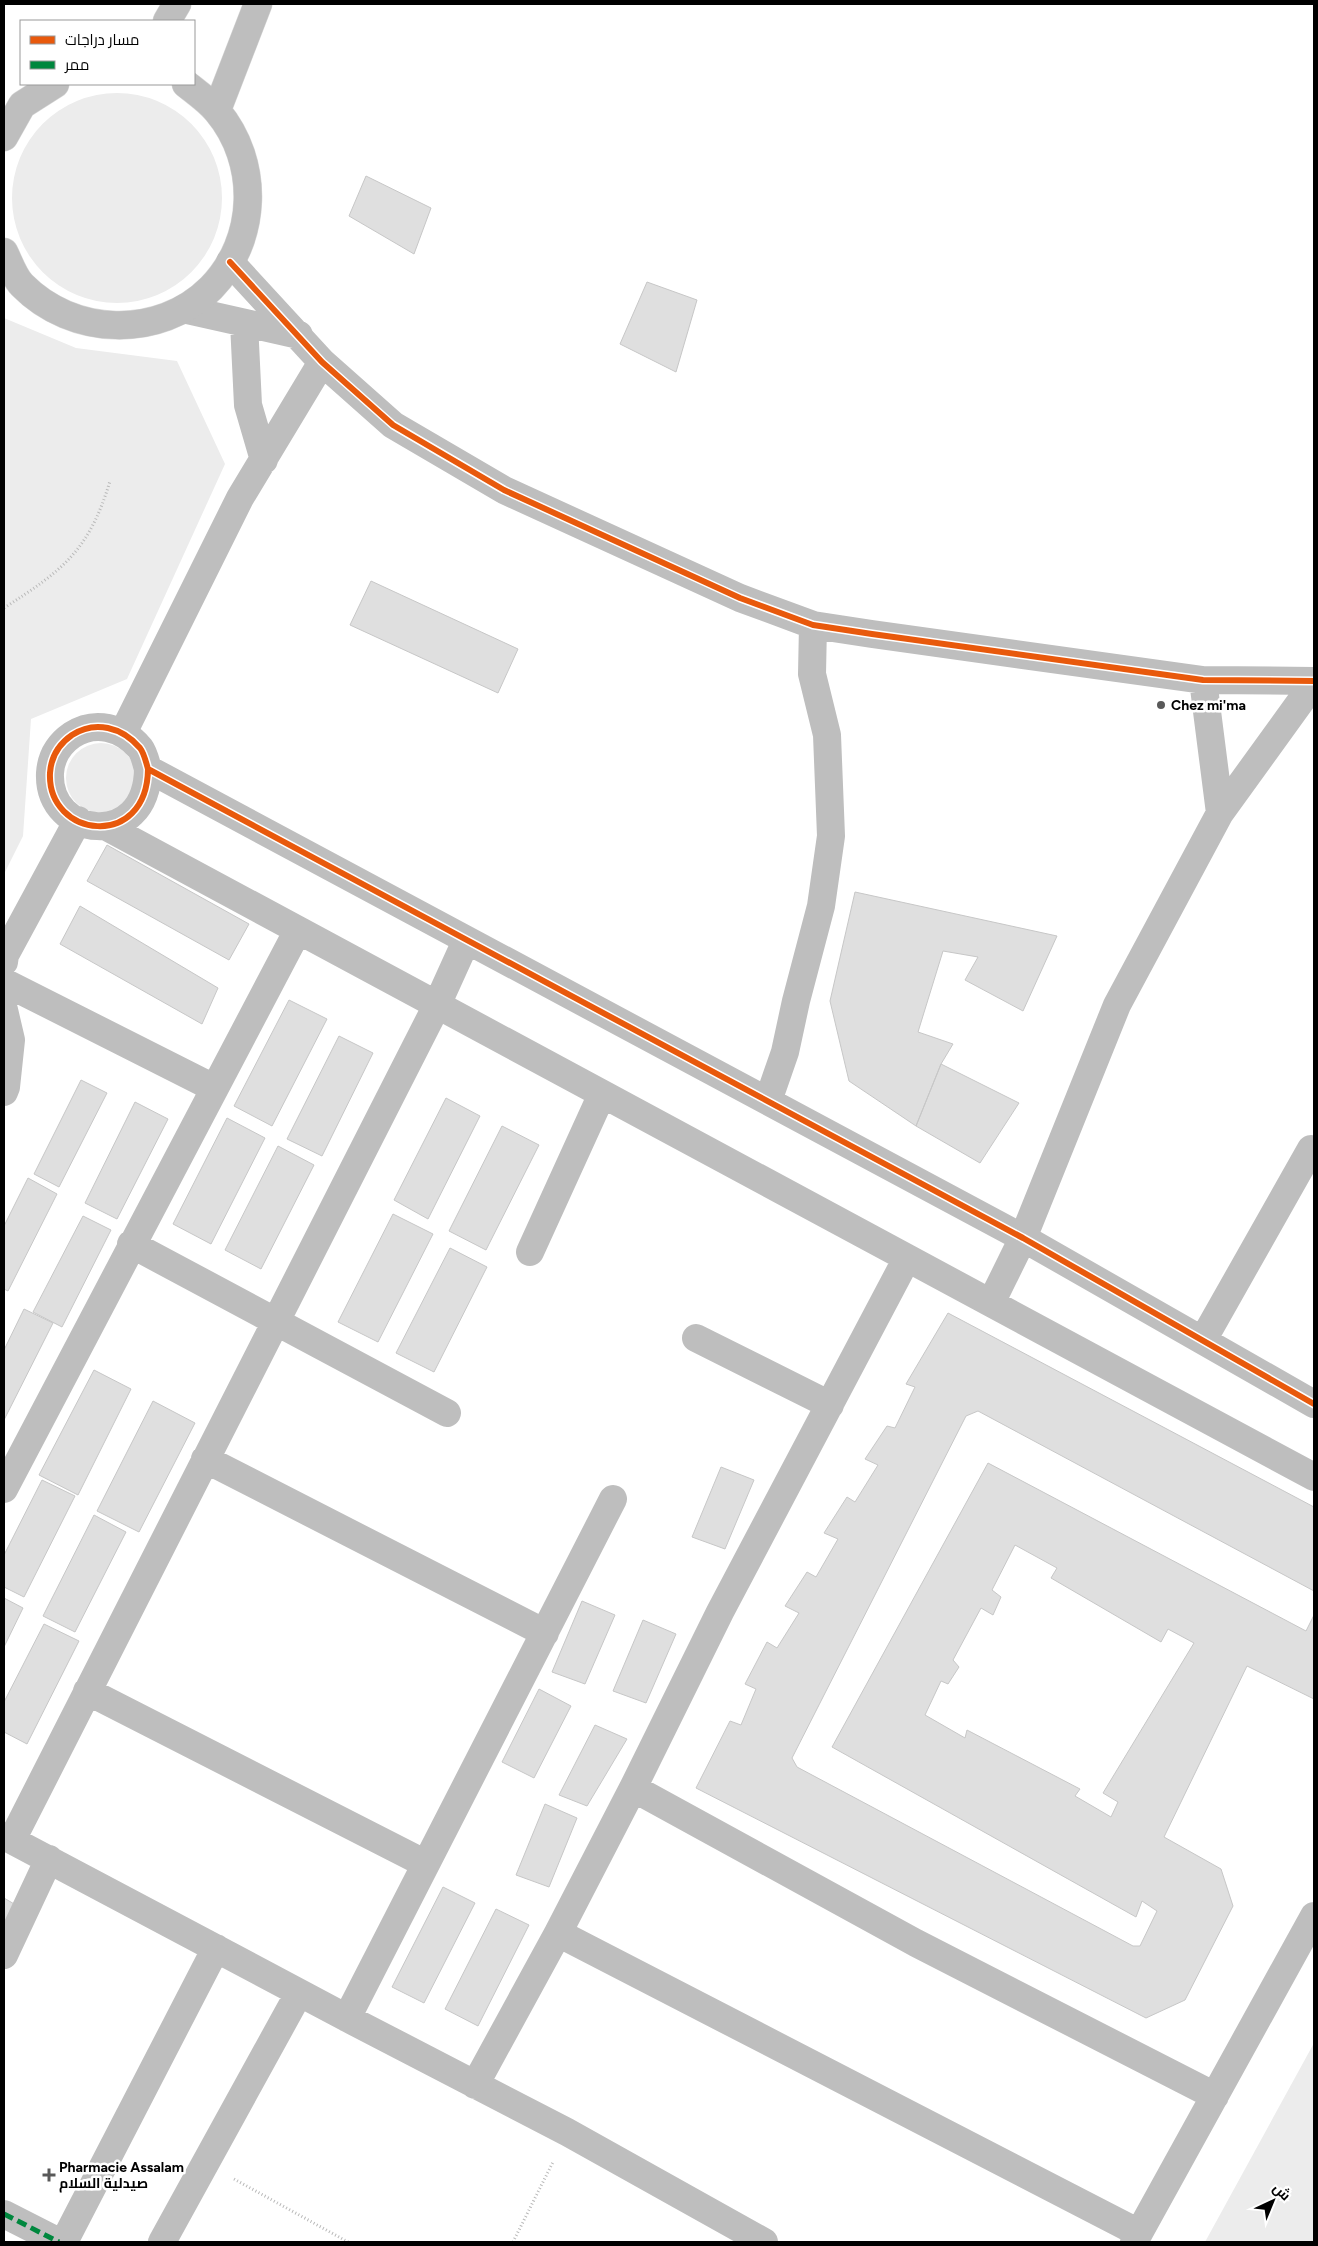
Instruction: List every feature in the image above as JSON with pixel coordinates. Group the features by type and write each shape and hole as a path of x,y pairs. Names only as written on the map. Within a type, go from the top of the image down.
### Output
{"street":[{"path":"168,20 177,4"},
{"path":"217,110 258,4"},
{"path":"4,137 22,105 53,85"},
{"path":"4,252 12,284 48,306 80,321 115,326 150,322 183,309 210,288 230,262 243,232 249,200 246,168 235,137 217,110 187,85"},
{"path":"230,262 322,362 394,426 504,490 740,598 812,625 1203,680 1314,682"},
{"path":"183,309 299,336"},
{"path":"244,323 248,405 264,460"},
{"path":"123,733 240,498 322,362"},
{"path":"768,1101 785,1052 796,1001 821,906 831,836 827,735 812,674 812,625"},
{"path":"1203,680 1220,813"},
{"path":"991,1303 1023,1238 1117,1005 1220,813 1314,682"},
{"path":"107,727 123,733 141,749 148,769 148,785 138,808 117,823 105,826 88,825 72,818 58,805 50,784 51,764 54,754 65,740 81,730 107,727"},
{"path":"148,769 1023,1238 1314,1404"},
{"path":"4,962 5,955 78,820"},
{"path":"105,826 1314,1477"},
{"path":"4,1489 131,1244 298,930"},
{"path":"466,941 437,1004 276,1321 87,1691 8,1838 346,2018 567,2132 764,2242"},
{"path":"4,982 214,1088"},
{"path":"4,1010 11,1040 4,1092"},
{"path":"530,1252 602,1094"},
{"path":"1203,1340 1311,1149"},
{"path":"131,1244 447,1413"},
{"path":"475,2085 558,1933 633,1788 720,1612 907,1258"},
{"path":"696,1338 830,1405"},
{"path":"205,1459 545,1633"},
{"path":"346,2018 613,1499"},
{"path":"87,1691 426,1864"},
{"path":"633,1788 916,1943 1215,2096"},
{"path":"4,1956 49,1859"},
{"path":"558,1933 1137,2238 1314,1916"},
{"path":"64,2242 216,1948"},
{"path":"162,2242 299,1993"},
{"path":"4,2214 59,2242"}],"path":[{"path":"4,608 42,583 77,550 92,528 110,481"},
{"path":"513,2242 567,2132"},
{"path":"205,2164 348,2242"}],"shaded area":[{"path":"117,93 137,95 157,101 175,111 191,124 204,140 214,158 220,178 222,198 220,218 214,238 204,256 191,272 175,285 157,295 137,301 117,303 97,301 77,295 59,285 43,272 30,256 20,238 14,218 12,198 14,178 20,158 30,140 43,124 59,111 77,101 97,95"},
{"path":"4,318 76,348 177,361 225,464 127,679 31,719 23,836 4,874"},
{"path":"101,743 114,746 126,753 133,765 136,778 133,791 126,803 114,810 101,813 88,810 76,803 69,791 66,778 69,765 76,753 88,746"},
{"path":"1314,2043 1314,2242 1205,2242"}],"building":[{"path":"366,176 431,208 414,254 349,216"},
{"path":"647,282 697,300 676,372 620,344"},
{"path":"371,581 518,649 498,693 350,625"},
{"path":"107,845 249,924 229,960 87,881"},
{"path":"855,892 1057,936 1023,1011 965,980 978,957 943,951 918,1032 953,1044 941,1064 916,1126 849,1081 830,1001"},
{"path":"80,906 218,988 202,1024 60,944"},
{"path":"289,1000 327,1019 272,1126 234,1106"},
{"path":"339,1036 373,1053 322,1156 287,1139"},
{"path":"941,1064 1019,1103 980,1163 916,1126"},
{"path":"81,1080 107,1093 59,1187 34,1174"},
{"path":"446,1098 480,1116 428,1219 394,1200"},
{"path":"135,1102 168,1119 117,1219 85,1203"},
{"path":"227,1118 265,1138 211,1244 173,1224"},
{"path":"502,1126 539,1145 486,1250 449,1231"},
{"path":"278,1146 314,1165 261,1269 225,1250"},
{"path":"28,1178 57,1194 8,1291 4,1289 4,1226"},
{"path":"393,1214 433,1234 378,1342 338,1322"},
{"path":"83,1216 111,1230 62,1327 33,1312"},
{"path":"450,1248 487,1267 434,1372 396,1353"},
{"path":"24,1309 53,1323 4,1420 4,1350"},
{"path":"948,1313 1314,1507 1314,1591 978,1411 966,1416 792,1758 797,1767 1133,1946 1140,1946 1157,1911 1142,1901 1136,1917 832,1747 988,1463 1306,1631 1314,1615 1314,1699 1247,1666 1164,1837 1221,1869 1233,1906 1185,2000 1146,2018 696,1788 730,1721 741,1725 756,1689 745,1684 767,1642 777,1648 799,1613 785,1606 807,1572 816,1577 838,1539 824,1533 847,1497 855,1502 878,1465 865,1459 887,1426 895,1428 915,1387 906,1384","holes":["1015,1545 1057,1568 1051,1578 1161,1642 1168,1629 1194,1643 1103,1793 1118,1802 1111,1817 1075,1796 1080,1789 967,1730 965,1738 925,1715 941,1681 948,1684 959,1667 953,1660 981,1608 993,1615 1001,1597 992,1590"]},
{"path":"94,1370 131,1389 78,1495 39,1475"},
{"path":"153,1401 195,1423 139,1532 97,1511"},
{"path":"721,1467 754,1480 725,1549 692,1537"},
{"path":"42,1480 75,1496 24,1597 4,1587 4,1555"},
{"path":"94,1515 126,1532 75,1632 43,1616"},
{"path":"4,1598 23,1608 4,1647"},
{"path":"582,1601 615,1615 585,1684 552,1672"},
{"path":"643,1620 676,1634 646,1703 613,1691"},
{"path":"44,1624 79,1641 27,1744 4,1732 4,1702"},
{"path":"539,1689 571,1706 534,1778 502,1762"},
{"path":"595,1725 627,1739 587,1806 559,1795"},
{"path":"545,1804 577,1818 549,1887 516,1875"},
{"path":"443,1887 475,1903 424,2003 392,1987"},
{"path":"4,1898 21,1908 4,1937"},
{"path":"496,1909 529,1925 478,2026 445,2009"}],"marked path":[{"path":"4,2214 59,2242"}],"cycle path":[{"path":"230,262 322,362 393,425 504,490 740,598 813,625 872,634 1203,680 1314,681"},
{"path":"148,769 143,795 132,813 116,823 98,826 79,822 64,811 53,795 51,767 56,751 63,742 81,730 90,728 99,727 117,731 125,735 140,748 148,769 1023,1238 1314,1404"}],"place":[{"name":"Chez mi'ma","path":"1161,705"},
{"name":"Pharmacie Assalam صيدلية السلام","path":"49,2175"}]}
